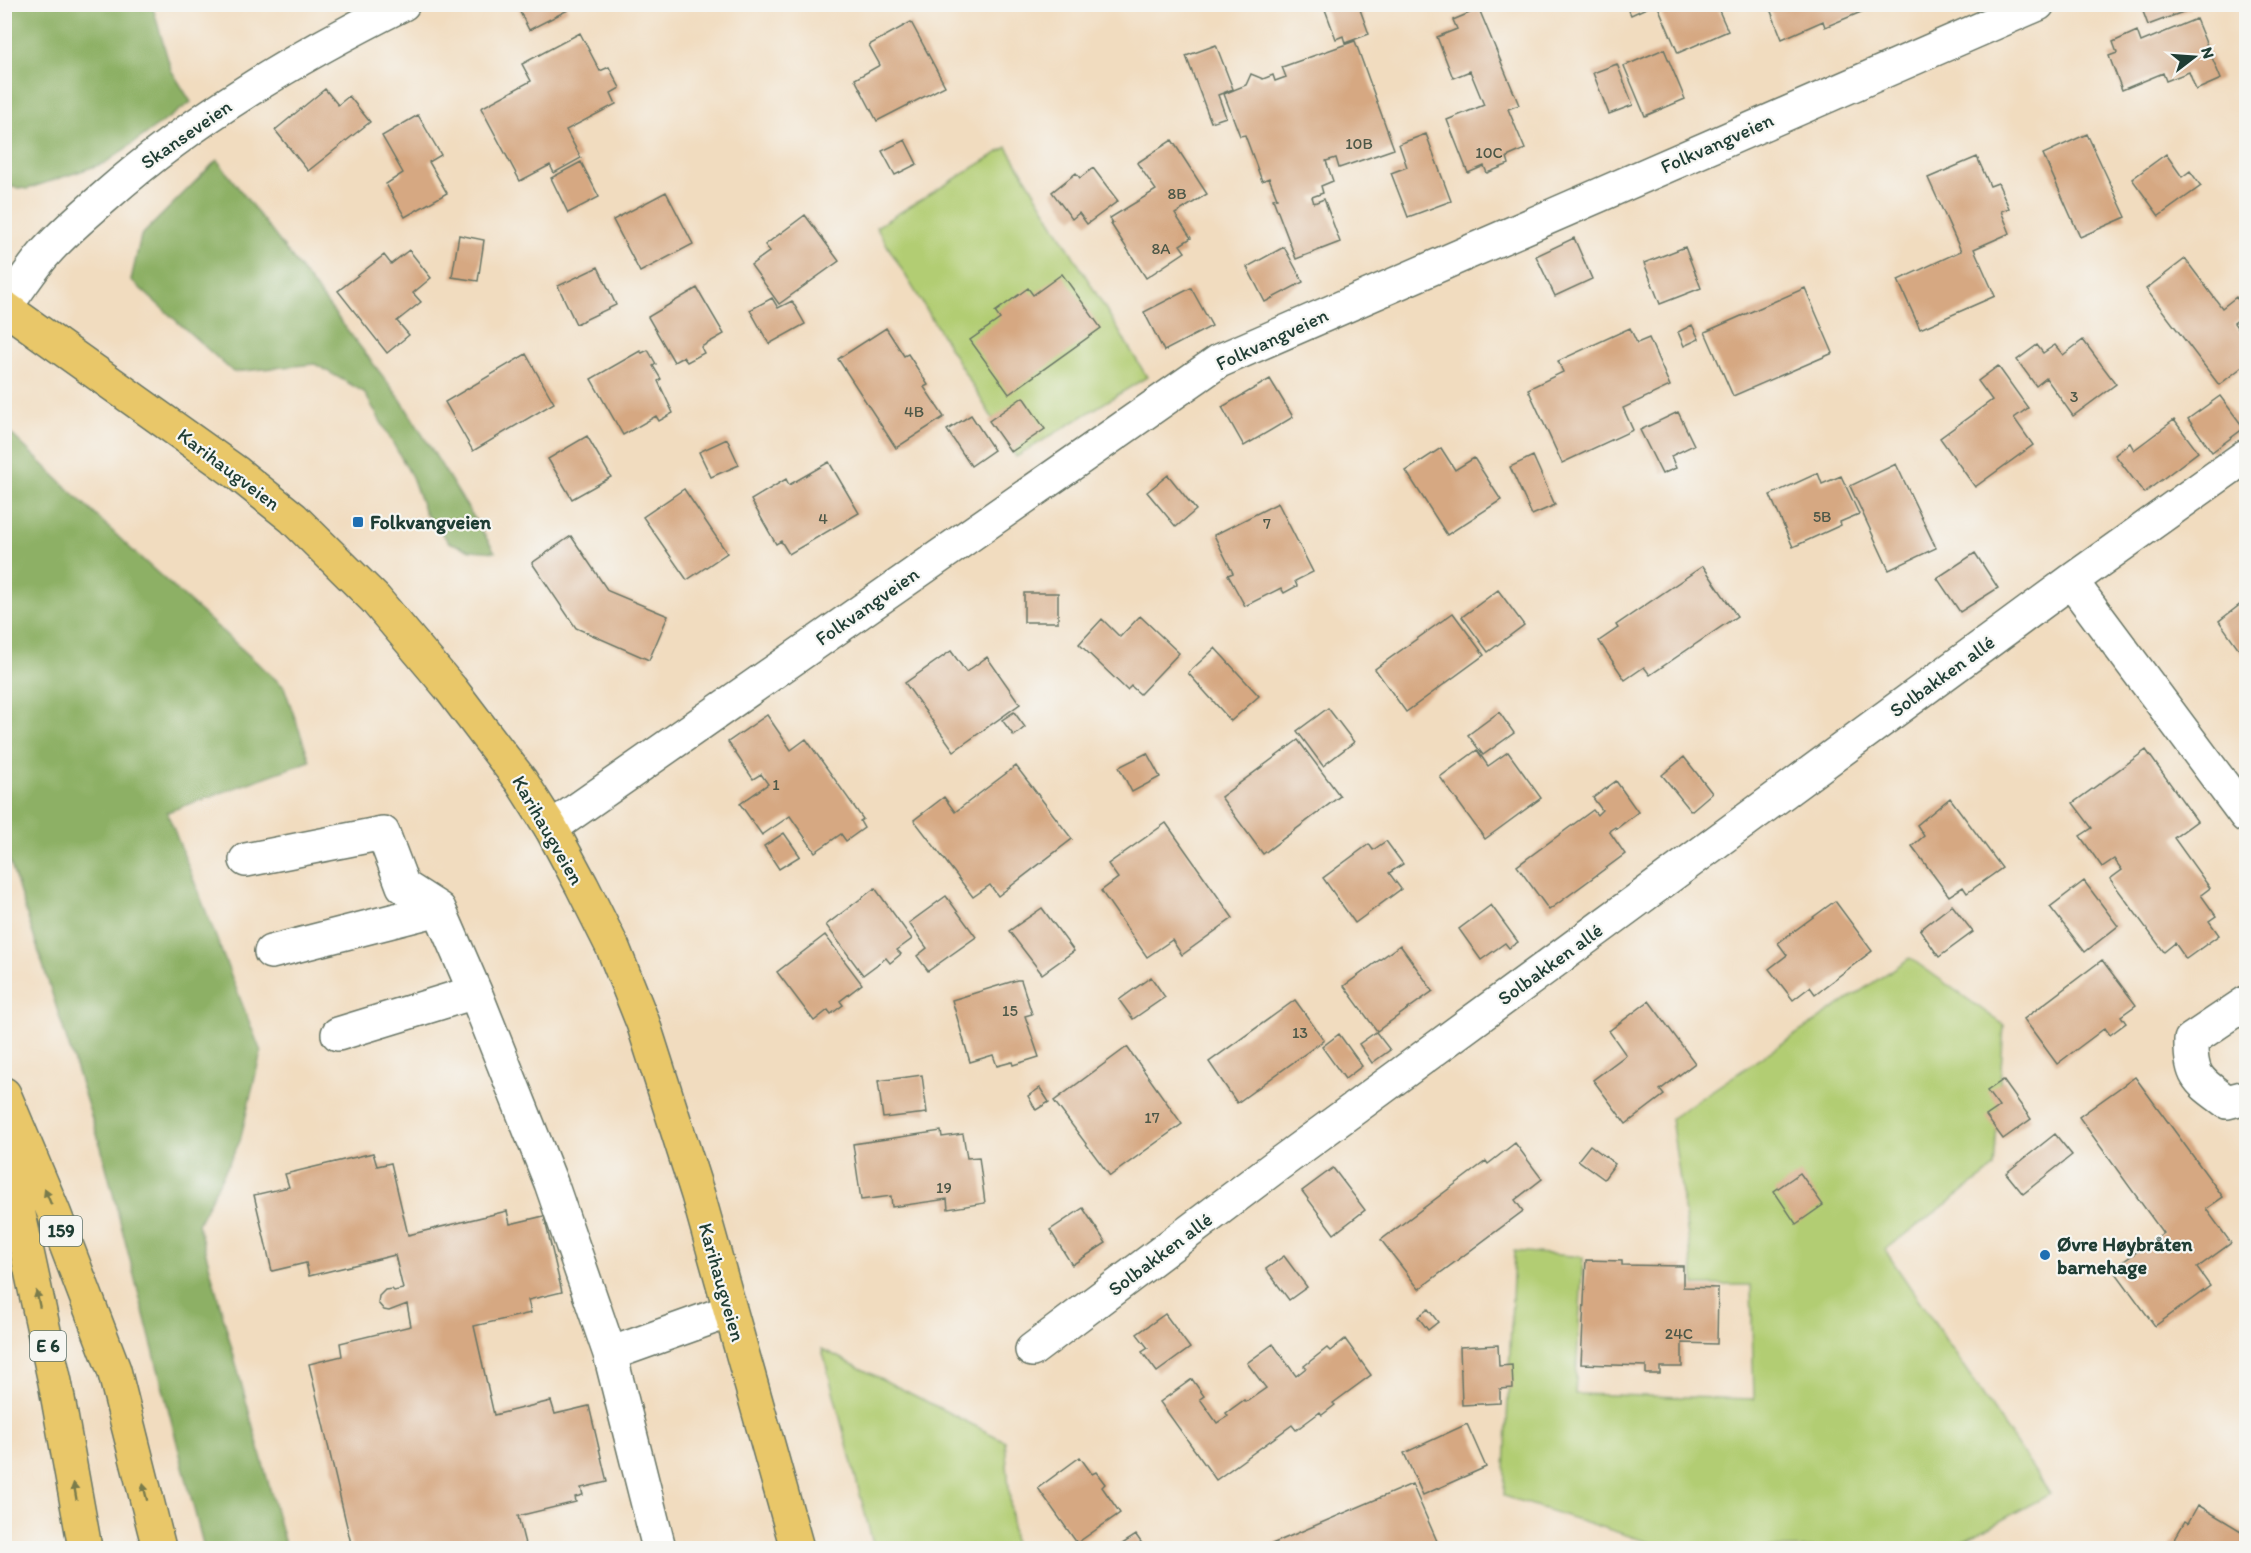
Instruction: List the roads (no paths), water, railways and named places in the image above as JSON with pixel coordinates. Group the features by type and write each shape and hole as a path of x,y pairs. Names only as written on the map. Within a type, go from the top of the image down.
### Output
{"main road":[{"name":"Karihaugveien","path":"5,307 237,473 293,518 325,548 375,599 451,689 521,781 551,828 613,948 643,1023 681,1139 797,1548"},
{"name":"159","path":"4,1094 54,1213 114,1370 159,1548"},
{"name":"E 6","path":"4,1145 55,1383 85,1548"}],"street":[{"name":"Skanseveien","path":"5,307 46,253 140,166 212,113 286,67 403,4"},
{"name":"Folkvangveien","path":"551,828 1219,361 2023,7"},
{"name":"Solbakken allé","path":"1032,1350 1286,1159 2071,581 2247,456"},
{"path":"2071,581 2247,816"},
{"path":"246,860 383,833 403,886 439,909 475,992 551,1183 610,1354 659,1548"},
{"path":"271,952 439,909"},
{"path":"338,1034 475,992"},
{"path":"2247,1003 2191,1040 2190,1062 2199,1081 2227,1102 2247,1097"},
{"path":"610,1354 730,1311"}],"place":[{"name":"Folkvangveien","path":"358,522"},
{"name":"Øvre Høybråten barnehage","path":"2045,1255"}]}
